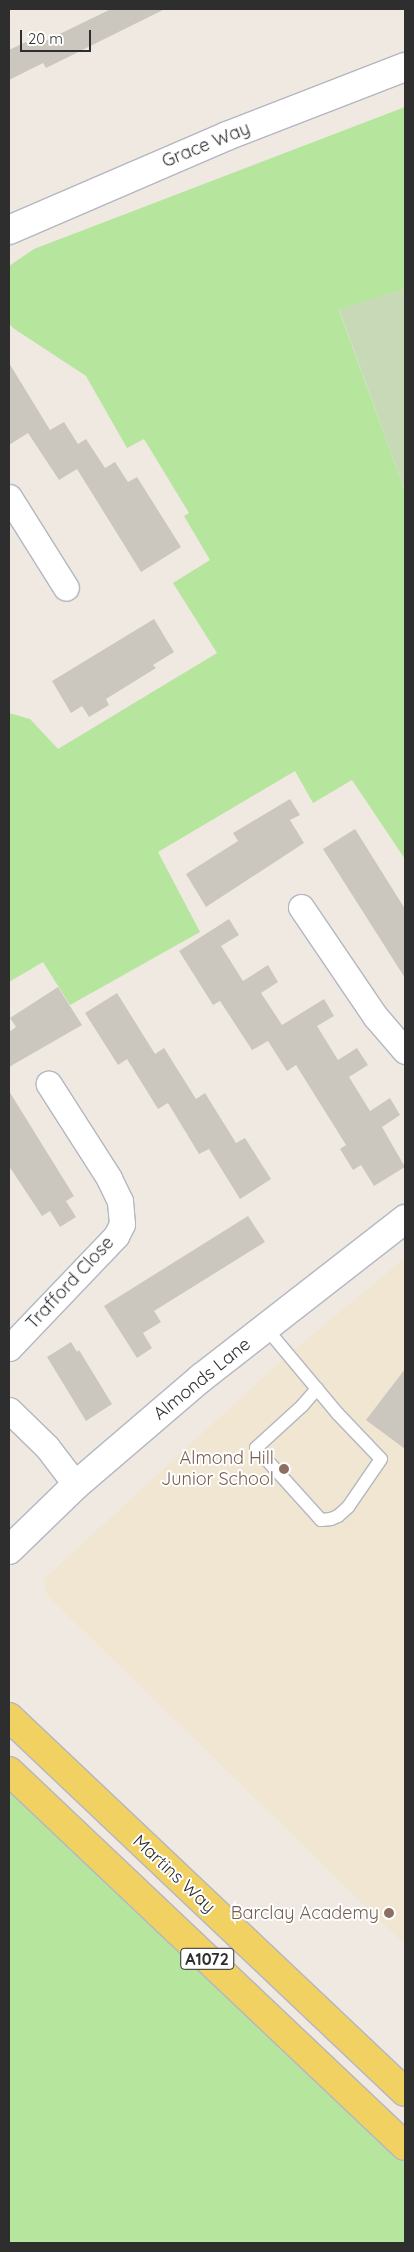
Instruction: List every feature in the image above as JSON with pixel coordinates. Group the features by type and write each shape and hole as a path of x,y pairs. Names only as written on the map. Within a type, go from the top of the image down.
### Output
{"main road":[{"name":"Martins Way","path":"9,1717 405,2092"},
{"name":"A1072","path":"9,1771 405,2146"}],"street":[{"name":"Grace Way","path":"9,230 226,136 405,67"},
{"path":"9,497 66,588"},
{"path":"301,907 375,1016 405,1051"},
{"name":"Trafford Close","path":"9,1348 116,1236 122,1224 120,1201 109,1178 49,1084"},
{"name":"Almonds Lane","path":"9,1550 76,1485 202,1378 405,1219"},
{"path":"9,1410 47,1447 76,1485"}],"lane":[{"path":"266,1328 316,1389 381,1459 348,1507 338,1516 321,1520 256,1448 302,1406 316,1389"}],"shaded area":[{"name":"Almond Hill Junior School","path":"405,1258 405,1945 47,1595 44,1579 282,1360"}],"green space":[{"path":"405,107 405,289 339,310 405,491 405,859 352,780 313,803 295,771 158,852 200,932 70,1005 43,962 9,982 9,713 30,719 58,749 217,653 173,583 210,560 184,516 189,513 144,439 127,448 86,376 13,328 9,323 9,266 34,249"},
{"path":"405,289 405,491 339,309"},
{"path":"9,1785 405,2159 405,2243 9,2243"}],"building":[{"path":"111,9 165,9 46,68 43,63 9,80 9,50 32,39 35,46"},
{"path":"9,363 50,430 64,422 78,444 86,439 105,468 115,462 128,482 137,477 181,547 141,572 77,469 59,480 28,433 9,445"},
{"path":"154,619 174,652 153,665 156,668 106,699 109,705 89,717 82,706 71,713 52,681"},
{"path":"290,799 300,815 290,820 304,843 206,907 186,874 238,841 233,833"},
{"path":"355,829 405,909 405,978 323,849"},
{"path":"229,919 239,935 221,946 243,981 268,965 278,982 261,993 282,1025 324,999 334,1016 317,1026 338,1060 357,1048 368,1065 349,1077 370,1111 390,1098 400,1115 382,1127 405,1167 374,1186 361,1165 353,1170 340,1149 346,1145 296,1065 287,1071 268,1041 252,1050 220,1001 213,1005 179,951"},
{"path":"58,987 82,1025 9,1067 9,1032 16,1027 10,1018"},
{"path":"117,993 155,1054 164,1048 196,1099 205,1093 236,1143 245,1138 271,1179 240,1199 209,1149 199,1154 168,1103 158,1109 127,1059 118,1065 85,1013"},
{"path":"9,1091 74,1196 66,1201 76,1217 60,1227 50,1211 42,1216 9,1166"},
{"path":"248,1216 265,1242 154,1311 161,1322 143,1333 152,1348 137,1358 104,1306"},
{"path":"71,1342 77,1352 79,1350 112,1404 86,1421 47,1357"},
{"path":"405,1369 405,1449 366,1420"}],"place":[{"name":"Almond Hill Junior School","path":"284,1469"},
{"name":"Barclay Academy","path":"389,1913"}]}
